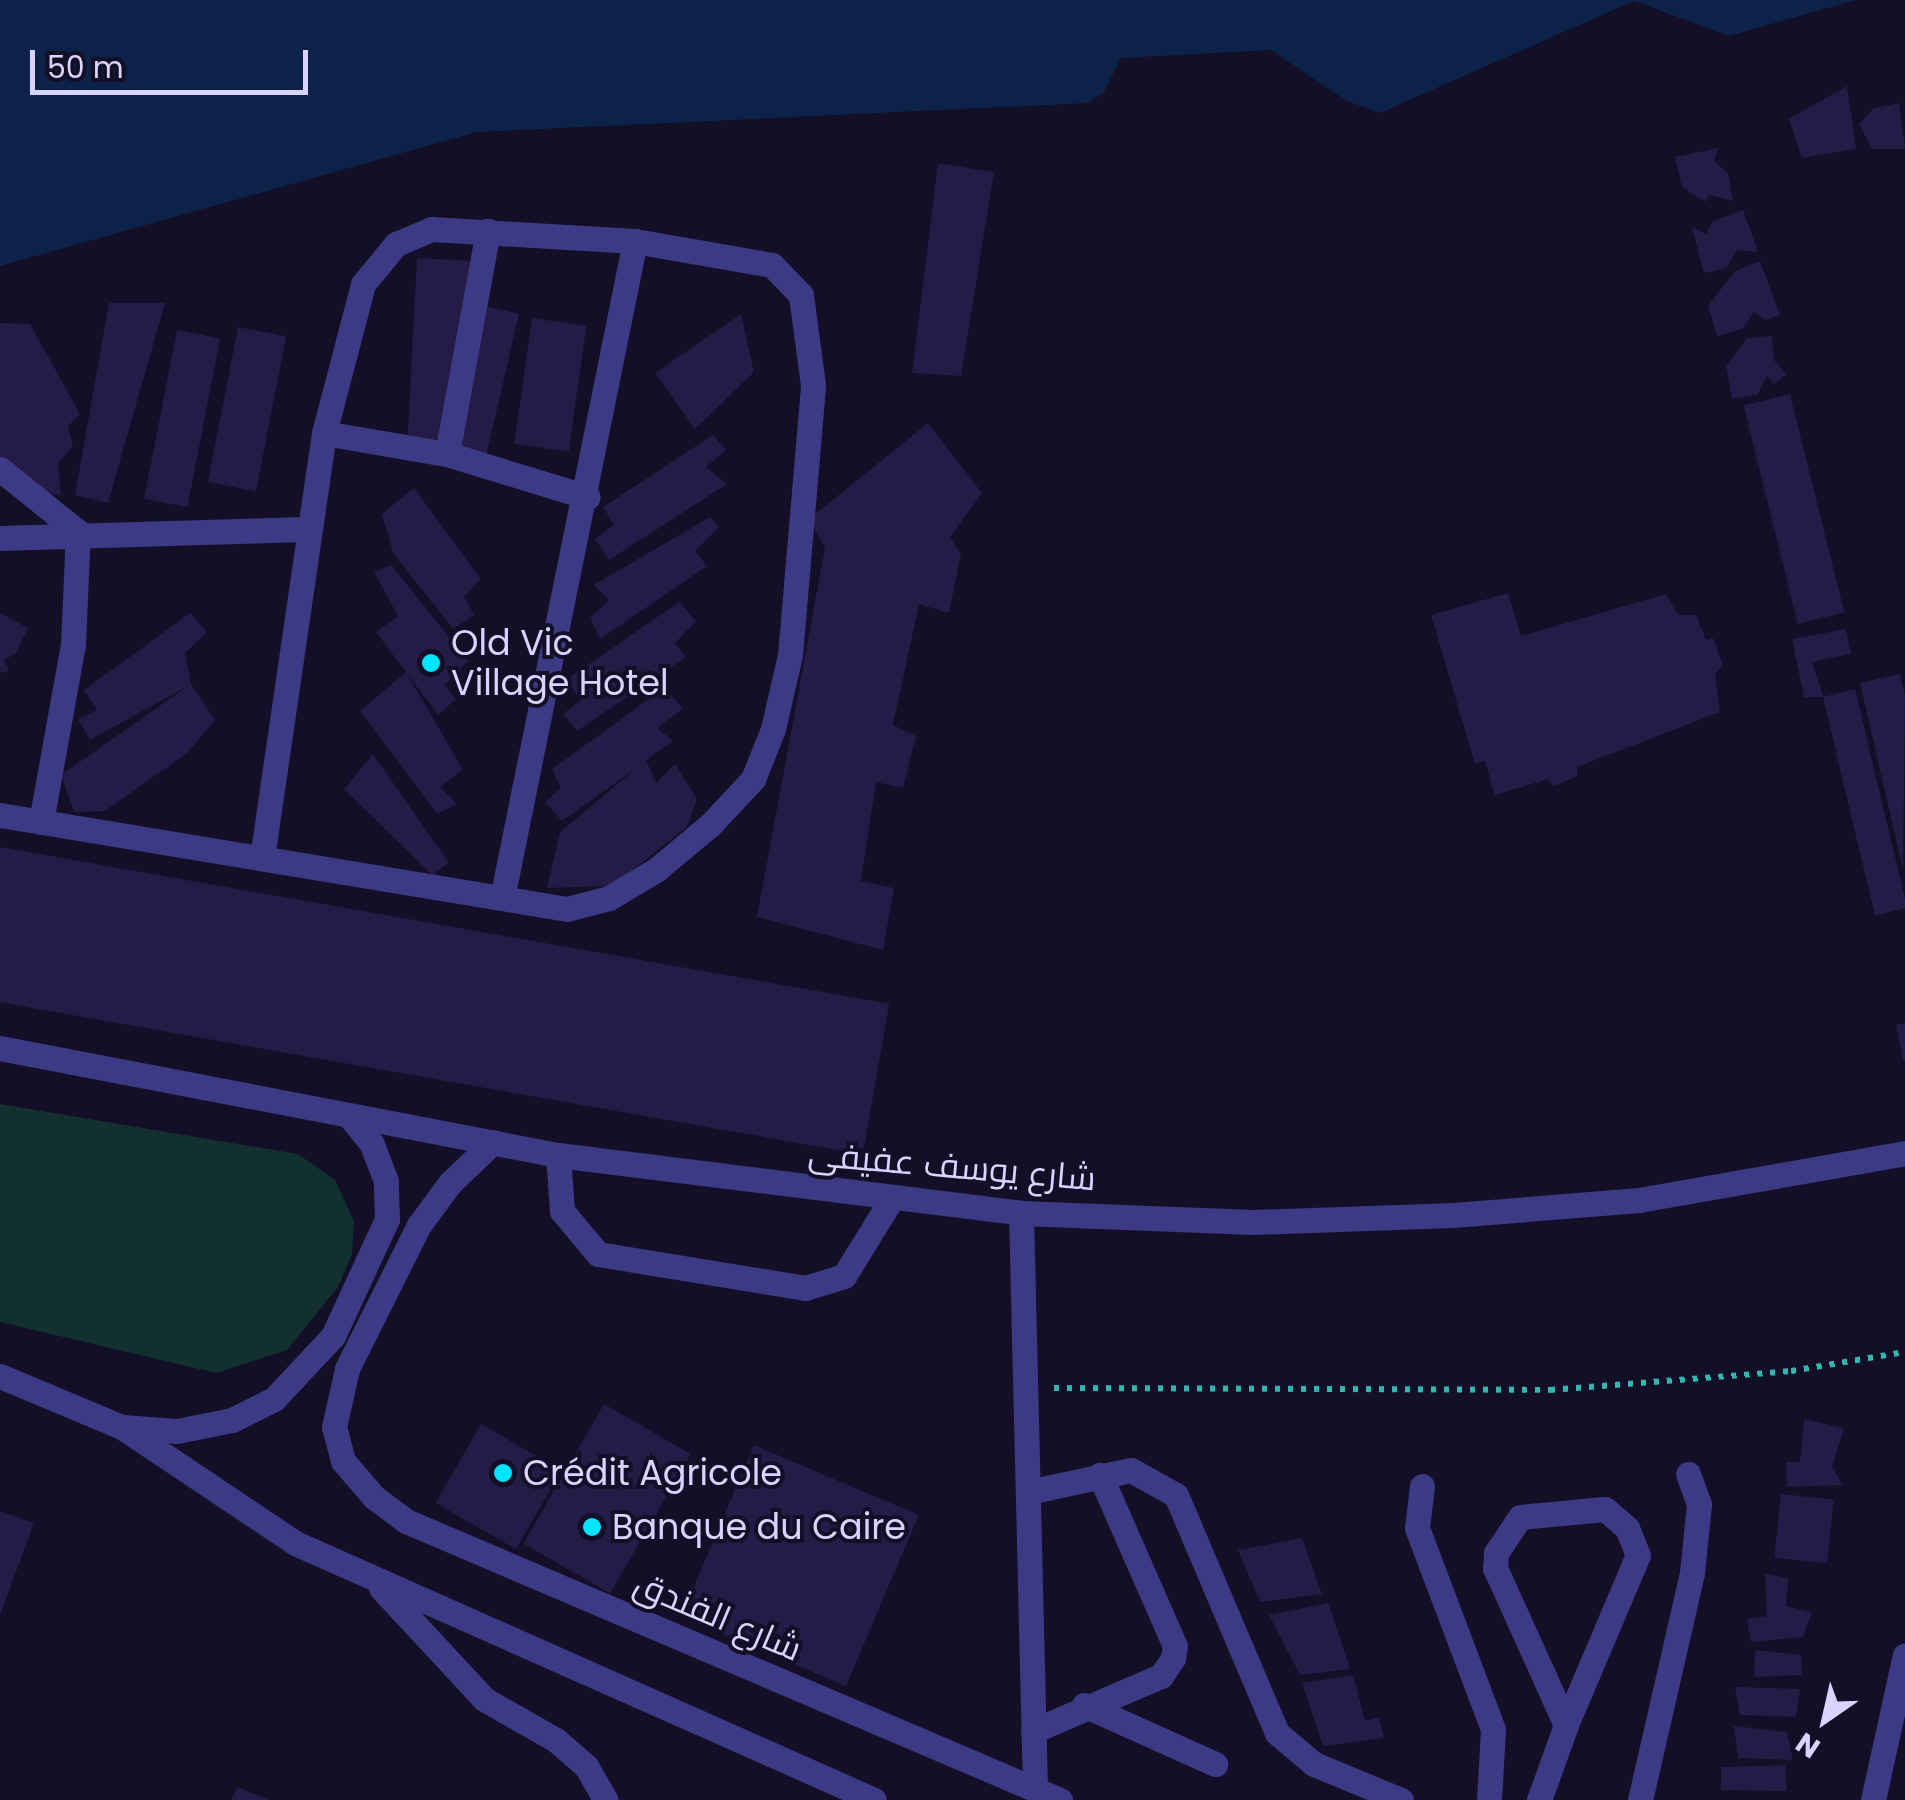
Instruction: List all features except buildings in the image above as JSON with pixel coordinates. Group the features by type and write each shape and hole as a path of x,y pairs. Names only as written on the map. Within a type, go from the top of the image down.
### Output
{"street":[{"path":"0,815 567,909 609,898 656,870 752,779 773,729 790,655 813,385 801,295 772,265 635,241 430,229 396,244 379,260 363,284 324,433 262,858"},
{"path":"447,454 488,231"},
{"path":"502,898 588,496 635,241"},
{"path":"324,433 447,454 588,496"},
{"path":"0,469 78,532"},
{"path":"0,538 78,532 307,529"},
{"path":"41,822 73,646 78,532"},
{"name":"شارع يوسف عفيفى","path":"0,1048 558,1155 891,1200 1021,1213 1253,1222 1454,1215 1640,1200 1905,1153"},
{"path":"348,1116 372,1144 386,1181 382,1267"},
{"path":"122,1426 177,1432 232,1420 274,1399 333,1336 450,1183 493,1142"},
{"path":"558,1155 562,1211 598,1254 805,1288 844,1276 891,1200"},
{"path":"1021,1213 1034,1789"},
{"name":"شارع الفندق","path":"382,1267 347,1369 334,1427 343,1461 406,1522 1060,1800"},
{"path":"0,1376 122,1426 295,1543 874,1800"},
{"path":"1028,1492 1131,1470 1176,1495 1272,1722 1293,1751 1401,1800"},
{"path":"1640,1800 1692,1573 1698,1504 1688,1474"},
{"path":"1033,1732 1084,1706 1161,1676 1175,1646 1100,1475"},
{"path":"1422,1486 1418,1528 1493,1730 1489,1800"},
{"path":"1539,1800 1566,1725 1638,1555 1628,1528 1604,1509 1520,1517 1496,1553 1495,1568 1566,1725"},
{"path":"375,1581 448,1667 484,1699 556,1740 586,1766 606,1800"},
{"path":"1873,1800 1905,1655"},
{"path":"1084,1706 1215,1764"}],"path":[{"path":"1025,1387 1550,1390 1791,1371 1905,1352"}],"green space":[{"path":"0,1104 298,1154 335,1180 354,1221 352,1254 338,1287 287,1350 216,1373 0,1322"}],"water":[{"path":"0,0 1856,0 1729,36 1634,1 1380,113 1347,101 1271,50 1121,58 1104,92 1089,103 477,132 0,266"}],"place":[{"name":"Old Vic Village Hotel","path":"431,663"},
{"name":"Crédit Agricole","path":"503,1473"},
{"name":"Banque du Caire","path":"592,1527"}]}
